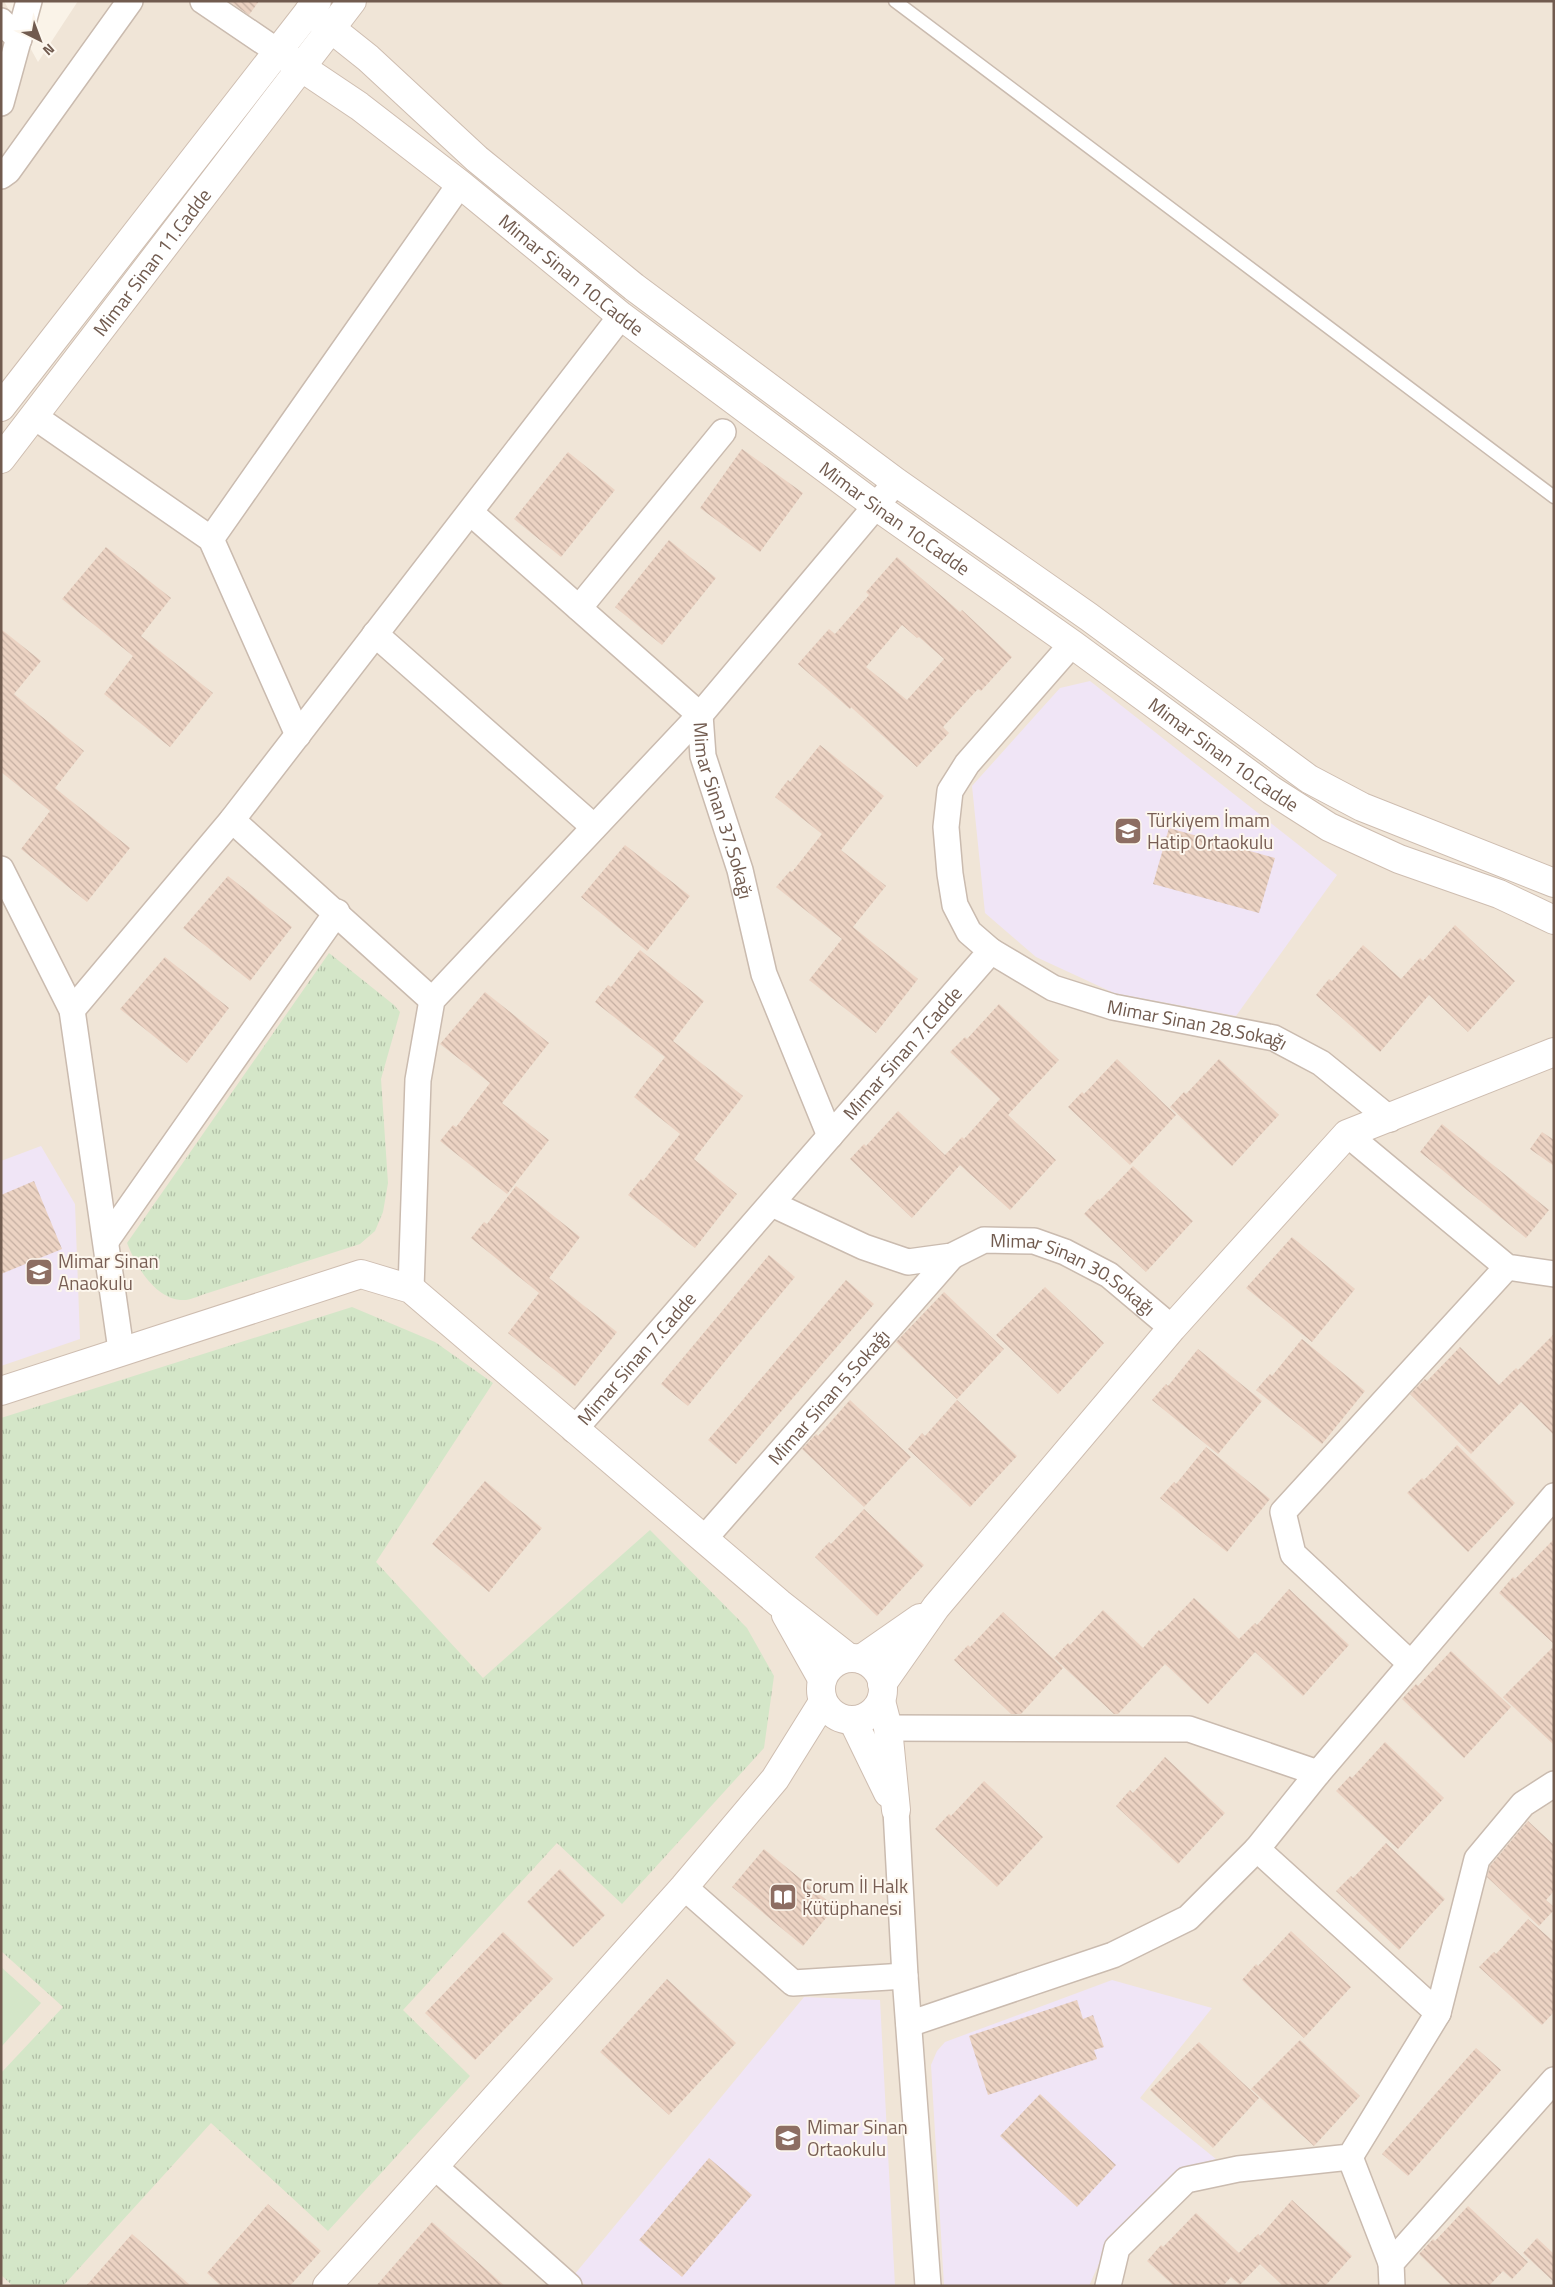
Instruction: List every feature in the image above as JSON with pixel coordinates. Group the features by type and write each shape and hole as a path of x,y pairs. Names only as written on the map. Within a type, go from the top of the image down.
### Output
{"street":[{"path":"1,103 29,1"},
{"path":"1,176 8,171 130,1"},
{"path":"203,1 277,51"},
{"name":"Mimar Sinan 11.Cadde","path":"1,459 303,68 352,1"},
{"name":"Mimar Sinan 11.Cadde","path":"1,407 313,6"},
{"name":"Mimar Sinan 10.Cadde","path":"313,6 331,28 368,58 477,159 634,287 896,482 1089,617 1309,779 1362,807 1554,884"},
{"path":"1,21 19,39"},
{"name":"Mimar Sinan 10.Cadde","path":"277,51 360,106 460,184 621,316 876,506 1072,644 1271,790 1329,827 1399,859 1499,894 1554,920"},
{"path":"211,539 460,184"},
{"path":"72,1010 232,820 471,513 621,316"},
{"path":"35,417 211,539 298,735"},
{"path":"579,608 723,432"},
{"path":"411,1289 418,1080 432,1000 700,715 896,482"},
{"name":"Mimar Sinan 37.Sokağı","path":"471,513 700,715 703,756 740,870 764,974 830,1136"},
{"path":"375,634 594,828"},
{"path":"992,951 969,932 955,905 946,827 950,791 967,764 1072,644"},
{"path":"232,820 337,912 432,1000"},
{"path":"1,869 72,1010 121,1350"},
{"path":"106,1241 337,912"},
{"name":"Mimar Sinan 28.Sokağı","path":"992,951 1053,988 1105,1004 1274,1038 1321,1063 1390,1119"},
{"name":"Mimar Sinan 7.Cadde","path":"574,1430 992,951"},
{"path":"836,1705 870,1715 882,1692 936,1607 1172,1328 1347,1134 1390,1119 1554,1052"},
{"path":"1347,1134 1507,1267 1554,1274"},
{"name":"Mimar Sinan 30.Sokağı","path":"772,1204 864,1247 908,1262 952,1256 984,1240 1034,1241 1065,1252 1109,1275 1172,1328"},
{"name":"Mimar Sinan 5.Sokağı","path":"704,1539 952,1256"},
{"path":"1411,1664 1293,1554 1283,1512 1507,1267"},
{"path":"1,1391 121,1350 361,1274 411,1289 574,1430 778,1602 855,1659 875,1668 882,1692 888,1728 896,1810 905,1976 928,2286"},
{"path":"909,2024 1113,1955 1188,1918 1257,1849 1318,1773 1554,1496"},
{"path":"778,1602 896,1810"},
{"path":"836,1705 828,1669 838,1661 855,1659 936,1607"},
{"path":"327,2286 684,1887 836,1705"},
{"path":"888,1728 1190,1729 1318,1773"},
{"path":"1350,2157 1438,2013 1477,1859 1523,1804 1554,1784"},
{"path":"1257,1849 1438,2013"},
{"path":"684,1887 793,1983 905,1976"},
{"path":"1392,2274 1554,2080"},
{"path":"1350,2157 1392,2274"},
{"path":"1108,2286 1116,2248 1186,2180 1238,2169 1350,2157"},
{"path":"434,2166 569,2286"}],"lane":[{"path":"895,1 1554,497"}],"shaded area":[{"path":"1,1 4,1 38,62 78,1 1554,1 1554,2286 1,2286"},
{"name":"Türkiyem İmam Hatip Ortaokulu","path":"1090,681 1337,875 1236,1016 1114,993 1036,957 985,913 972,786 1060,688"},
{"name":"Mimar Sinan Anaokulu","path":"41,1146 75,1204 80,1339 1,1366 1,1161"},
{"path":"1112,1980 1212,2008 1140,2098 1216,2159 1180,2169 1109,2241 1089,2286 944,2286 931,2065 937,2051 945,2042"},
{"name":"Mimar Sinan Ortaokulu","path":"804,1997 880,2000 895,2286 586,2286 574,2275"}],"green space":[{"path":"329,953 394,1005 400,1012 381,1079 388,1183 383,1212 375,1231 360,1244 191,1299 175,1299 165,1295 142,1272 127,1243"},
{"path":"352,1307 435,1342 493,1383 376,1562 483,1678 650,1530 747,1628 774,1676 764,1748 622,1904 557,1843 403,2010 470,2076 328,2231 211,2123 63,2286 13,2286 1,2275 1,2073 63,2007 1,1951 1,1418"},
{"path":"1,1967 41,2003 1,2047"}],"building":[{"path":"229,1 259,1 249,15"},
{"path":"742,449 803,493 760,552 700,508"},
{"path":"568,452 615,490 561,557 514,519"},
{"path":"669,540 716,578 662,645 615,607"},
{"path":"106,547 171,598 141,636 213,693 170,747 104,694 133,656 62,599"},
{"path":"897,557 960,612 962,610 1012,657 981,691 978,689 943,727 949,733 917,767 851,707 850,709 798,664 829,629 835,634 869,595 866,592","holes":["902,625 917,638 919,637 944,659 907,700 866,667"]},
{"path":"1,629 41,661 14,694 84,751 55,788 130,848 87,902 21,849 50,811 1,772"},
{"path":"820,745 884,796 841,850 886,886 853,927 918,979 876,1033 809,980 842,939 776,887 790,871 792,872 822,834 775,797 788,780 790,782"},
{"path":"1169,828 1275,858 1259,913 1153,884"},
{"path":"625,845 690,896 647,951 581,897"},
{"path":"228,876 292,927 250,981 183,928"},
{"path":"1455,925 1515,981 1468,1032 1429,995 1380,1052 1316,995 1329,979 1332,981 1363,945 1401,979 1420,958 1423,961"},
{"path":"640,950 704,1001 673,1041 743,1096 694,1159 737,1194 695,1248 628,1195 641,1179 643,1181 680,1134 634,1097 665,1057 595,1002 608,985 611,987"},
{"path":"165,957 229,1008 187,1063 120,1009"},
{"path":"485,992 549,1043 502,1103 549,1140 507,1194 440,1141 453,1125 456,1127 490,1083 440,1044"},
{"path":"999,1004 1059,1060 1008,1115 1056,1160 1010,1210 960,1165 912,1218 850,1159 864,1144 866,1146 898,1111 945,1155 962,1137 964,1139 1000,1099 950,1052 965,1037 967,1039"},
{"path":"1117,1059 1176,1115 1130,1165 1068,1107 1082,1092 1084,1094"},
{"path":"1219,1059 1279,1115 1232,1166 1170,1107 1184,1092 1186,1094"},
{"path":"1442,1124 1549,1210 1526,1238 1420,1152"},
{"path":"1542,1132 1554,1140 1554,1166 1530,1149"},
{"path":"1133,1166 1193,1221 1146,1272 1084,1214"},
{"path":"34,1181 62,1249 1,1274 1,1195"},
{"path":"516,1186 580,1237 549,1278 617,1332 575,1386 508,1333 539,1293 471,1238 484,1222 487,1224"},
{"path":"1292,1237 1355,1289 1312,1342 1246,1288"},
{"path":"769,1255 795,1277 688,1406 661,1384"},
{"path":"846,1280 874,1304 736,1464 708,1440"},
{"path":"1045,1287 1104,1343 1058,1394 996,1335"},
{"path":"944,1292 1004,1349 957,1399 896,1342"},
{"path":"1554,1334 1554,1435 1521,1402 1471,1454 1410,1394 1425,1379 1427,1381 1460,1347 1499,1385 1516,1368 1518,1370"},
{"path":"1302,1339 1365,1391 1322,1444 1256,1390 1270,1374 1272,1376"},
{"path":"1198,1349 1262,1401 1218,1454 1152,1400 1166,1384 1168,1386"},
{"path":"850,1400 911,1457 864,1507 802,1449 816,1434 818,1436"},
{"path":"957,1400 1017,1456 970,1507 908,1449 922,1433 925,1436"},
{"path":"1457,1445 1515,1503 1468,1552 1407,1493 1422,1478 1424,1480"},
{"path":"1206,1447 1270,1499 1227,1552 1160,1498 1174,1482 1176,1484"},
{"path":"485,1481 542,1528 489,1592 432,1544"},
{"path":"864,1509 924,1565 877,1616 815,1557 829,1542 831,1544"},
{"path":"1554,1539 1554,1644 1499,1593 1513,1577 1515,1579"},
{"path":"1289,1589 1349,1645 1303,1696 1255,1652 1208,1704 1165,1664 1118,1714 1114,1714 1054,1658 1068,1643 1070,1645 1103,1610 1143,1648 1159,1630 1161,1632 1194,1598 1239,1639 1255,1623 1257,1625"},
{"path":"1003,1612 1063,1668 1021,1714 1011,1714 954,1660 968,1645 970,1647"},
{"path":"1554,1646 1554,1745 1503,1697"},
{"path":"1451,1651 1511,1707 1464,1758 1402,1699 1416,1684 1418,1686"},
{"path":"1385,1742 1444,1798 1398,1849 1336,1791 1350,1776 1352,1778"},
{"path":"1165,1757 1225,1813 1178,1864 1116,1806 1130,1790 1133,1793"},
{"path":"984,1781 1043,1837 997,1887 935,1829 949,1814 951,1816"},
{"path":"1528,1821 1554,1845 1554,1891 1546,1900 1554,1907 1554,1910 1539,1926 1487,1877 1490,1866"},
{"path":"1386,1843 1445,1899 1399,1950 1336,1891 1351,1876 1353,1878"},
{"name":"Çorum İl Halk Kütüphanesi","path":"764,1849 835,1907 803,1946 732,1887"},
{"path":"560,1869 605,1915 573,1947 527,1902"},
{"path":"1528,1919 1554,1942 1554,2012 1542,2025 1479,1967 1494,1952 1496,1954"},
{"path":"1291,1931 1351,1987 1304,2038 1242,1980"},
{"path":"503,1932 553,1979 475,2060 425,2013"},
{"path":"667,1979 736,2043 669,2115 600,2052"},
{"path":"1077,2000 1083,2019 1093,2015 1104,2047 1094,2050 1097,2059 988,2095 969,2036"},
{"path":"1300,2040 1360,2096 1314,2146 1251,2089"},
{"path":"1199,2042 1259,2098 1213,2148 1150,2090"},
{"path":"1476,2048 1501,2070 1408,2176 1382,2154"},
{"path":"1040,2094 1116,2165 1077,2207 1000,2136"},
{"path":"709,2158 752,2195 682,2277 639,2240"},
{"path":"1292,2200 1352,2256 1325,2286 1283,2286 1260,2264 1240,2285 1231,2277 1223,2286 1174,2286 1147,2261 1161,2245 1163,2247 1196,2213 1239,2253 1258,2234 1260,2236"},
{"path":"268,2204 321,2251 290,2286 221,2286 207,2273"},
{"path":"1468,2206 1528,2262 1512,2279 1503,2271 1489,2286 1452,2286 1419,2254 1433,2239 1435,2241"},
{"path":"432,2222 505,2286 376,2286"},
{"path":"132,2234 191,2286 86,2286"},
{"path":"1537,2238 1554,2254 1554,2282 1523,2253"}],"place":[{"name":"Türkiyem İmam Hatip Ortaokulu","path":"1128,831"},
{"name":"Mimar Sinan Anaokulu","path":"39,1272"},
{"name":"Çorum İl Halk Kütüphanesi","path":"783,1897"},
{"name":"Mimar Sinan Ortaokulu","path":"788,2138"}]}
